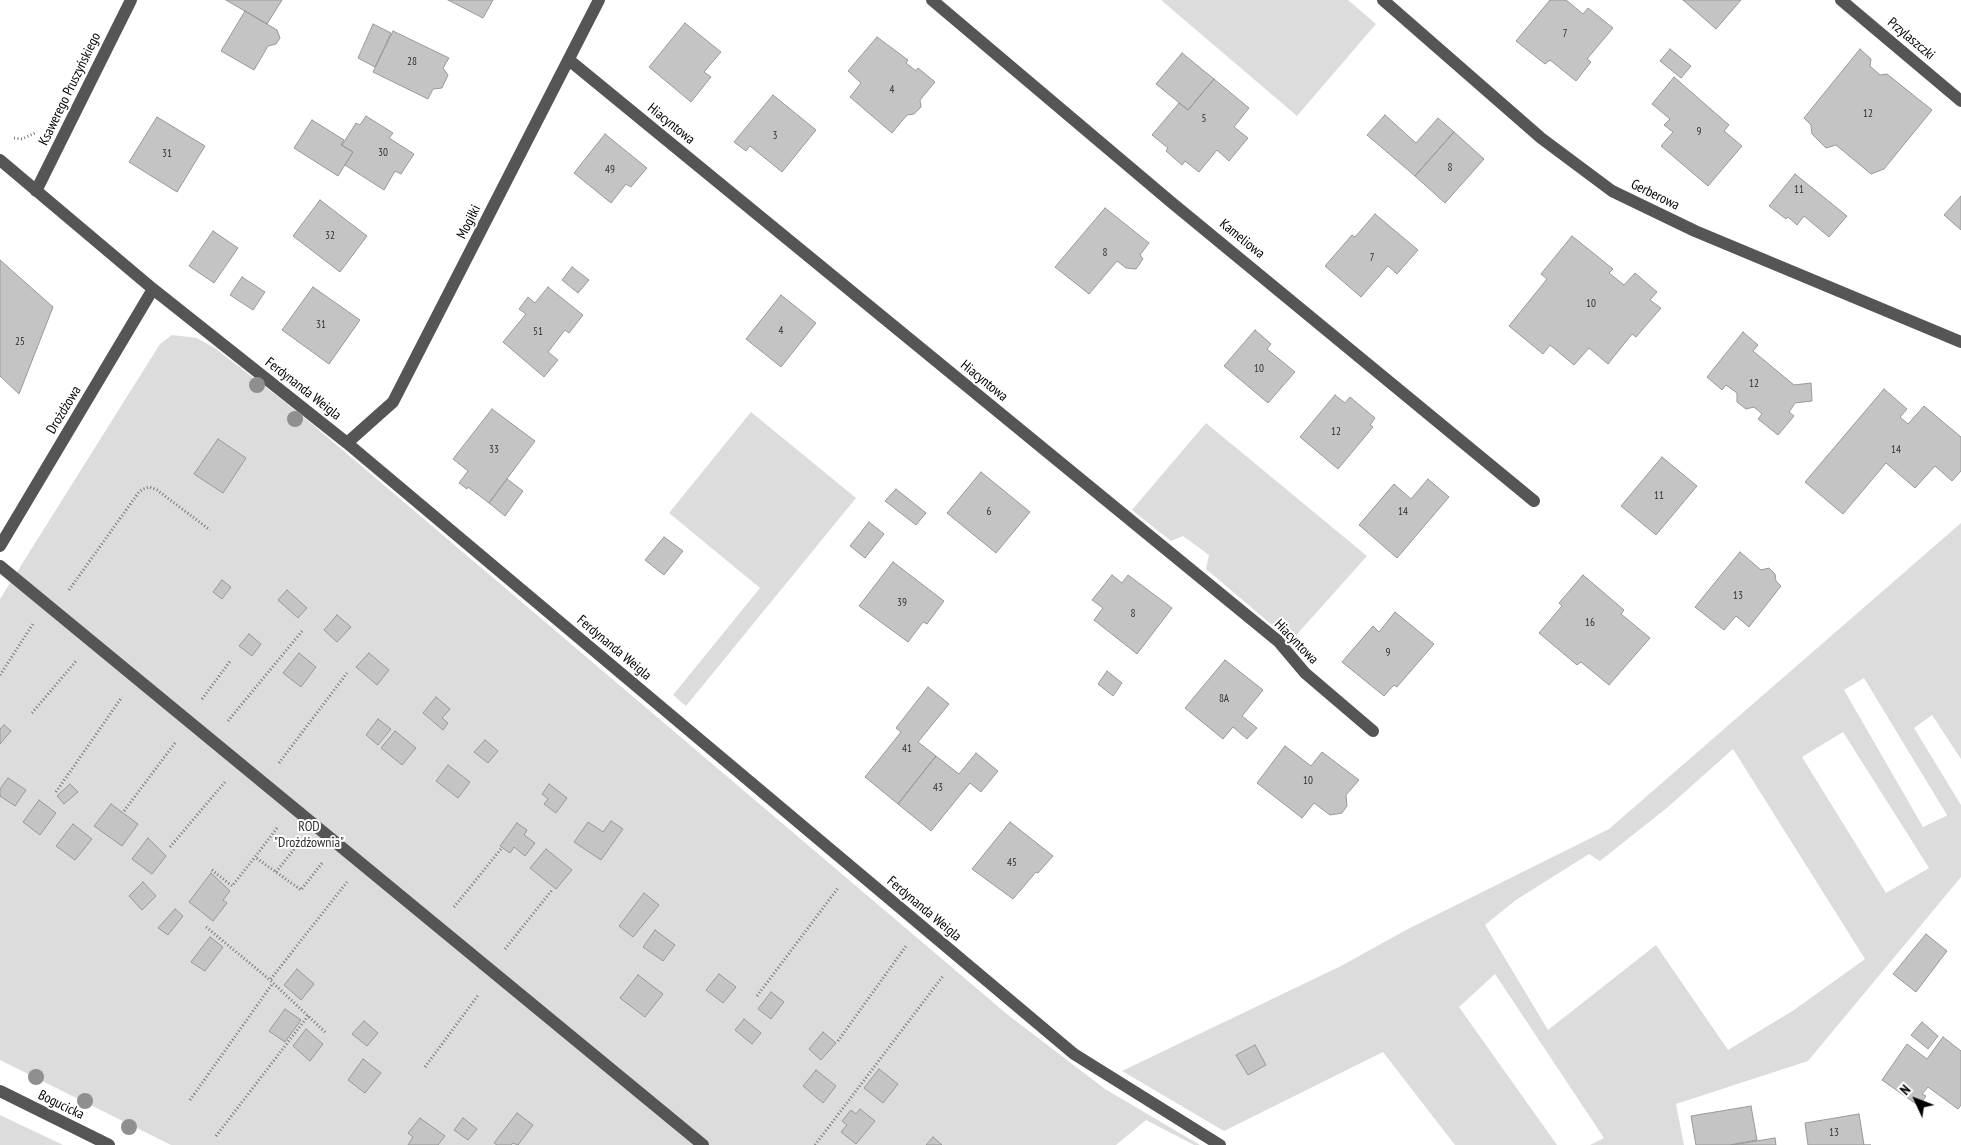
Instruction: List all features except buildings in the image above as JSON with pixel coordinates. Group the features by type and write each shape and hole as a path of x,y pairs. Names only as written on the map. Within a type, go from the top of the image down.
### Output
{"street":[{"name":"Ksawerego Pruszyńskiego","path":"36,191 131,0"},
{"name":"Mogiłki","path":"347,443 393,402 599,0"},
{"name":"Kameliowa","path":"932,0 1171,202 1534,501"},
{"name":"Gerberowa","path":"1383,0 1541,138 1612,191 1695,231 1961,342"},
{"name":"Przylaszczki","path":"1841,0 1961,101"},
{"name":"Hiacyntowa","path":"569,60 1278,641 1304,673 1374,731"},
{"name":"Ferdynanda Weigla","path":"0,160 153,289 347,443 1074,1054 1220,1145"},
{"name":"Drożdżowa","path":"0,546 153,289"},
{"path":"0,566 703,1145"},
{"name":"Bogucicka","path":"0,1091 109,1145"}],"path":[{"path":"0,675 143,489 150,487 156,490 210,530"},
{"path":"212,741 303,630"},
{"path":"32,713 92,643"},
{"path":"124,811 231,660"},
{"path":"263,783 347,673"},
{"path":"56,792 75,761 136,679"},
{"path":"170,847 240,764"},
{"path":"212,870 232,886 293,808"},
{"path":"276,872 314,825"},
{"path":"438,927 501,849"},
{"path":"255,857 301,890 322,863"},
{"path":"190,1100 271,981 361,864"},
{"path":"757,996 838,887"},
{"path":"425,1067 492,971 552,890"},
{"path":"206,927 271,981 325,1032"},
{"path":"838,1040 907,945"},
{"path":"815,1145 938,982"},
{"path":"216,1136 308,1016"}],"green space":[{"path":"1161,0 1348,0 1376,24 1297,116"},
{"name":"ROD \"Drożdżownia\"","path":"172,335 197,338 216,349 299,413 1008,1015 1105,1089 1200,1145 1194,1145 1146,1120 1116,1145 171,1145 0,1060 0,599 160,344"},
{"path":"751,412 856,498 686,706 673,695 760,588 669,513"},
{"path":"1206,423 1367,556 1291,641 1206,569 1209,555 1183,536 1171,541 1132,510"},
{"path":"1961,523 1961,759 1932,715 1914,728 1961,805 1961,877 1808,1061 1676,1104 1684,1145 1590,1145 1604,1138 1495,974 1459,1007 1557,1145 1455,1145 1383,1052 1224,1131 1122,1071 1341,966 1406,930 1609,829","holes":["1864,678 1947,815 1946,816 1923,827 1844,690","1843,732 1929,868 1886,893 1802,757","1733,749 1865,959 1794,1010 1728,1050 1656,945 1548,1030 1485,925 1516,900 1589,854 1600,861 1668,807"]},
{"path":"0,1115 63,1145 0,1145"}]}
